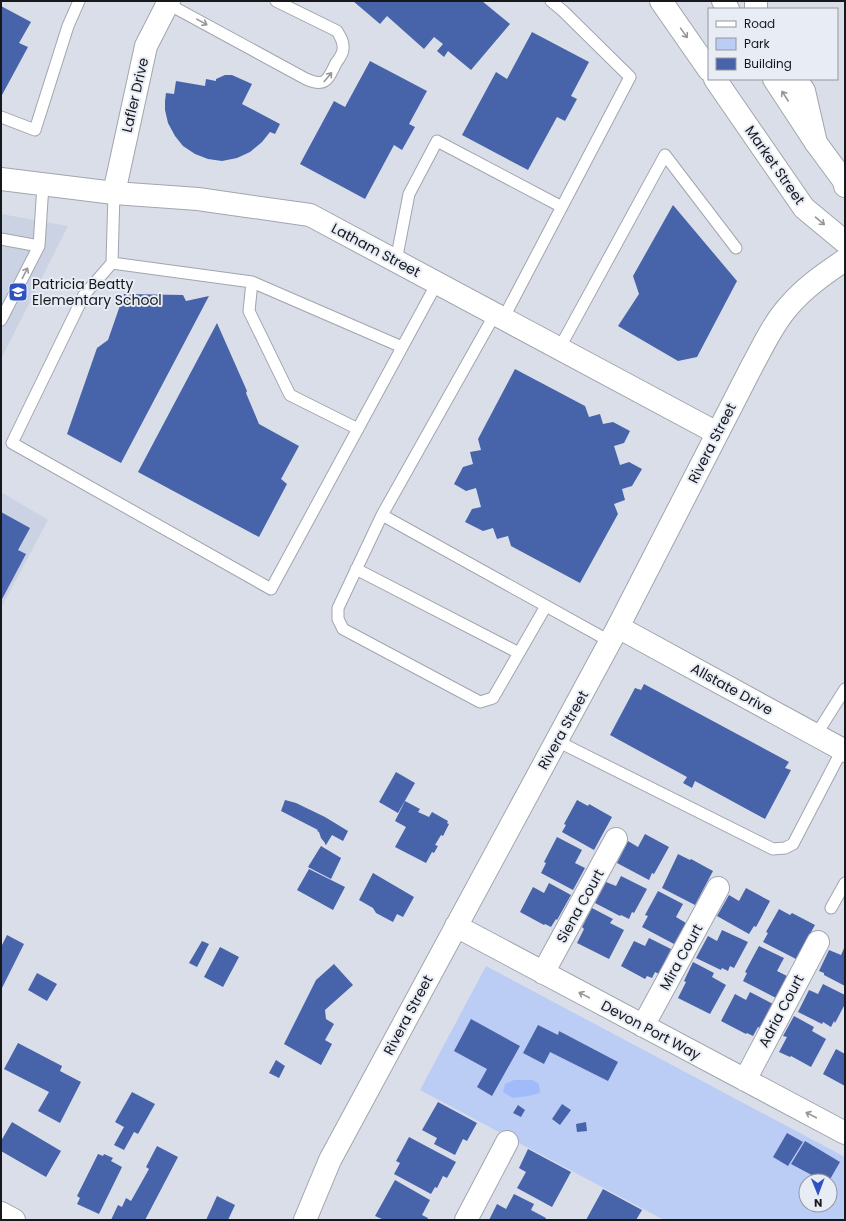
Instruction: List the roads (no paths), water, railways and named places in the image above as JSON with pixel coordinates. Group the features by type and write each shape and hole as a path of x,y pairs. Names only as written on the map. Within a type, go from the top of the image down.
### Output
{"main road":[{"path":"661,1 708,69"},
{"name":"Lafler Drive","path":"114,193 146,46 168,2"},
{"name":"Market Street","path":"716,80 804,208 845,242"},
{"path":"775,80 816,143 844,182 845,186"},
{"path":"797,80 804,91 816,143"},
{"name":"Latham Street","path":"1,179 114,193 198,199 310,214 717,433"},
{"name":"Rivera Street","path":"304,1220 330,1160 615,634 717,433 771,332 787,308 816,280 845,260"},
{"name":"Allstate Drive","path":"615,634 844,750"},
{"name":"Siena Court","path":"543,973 616,839"},
{"name":"Mira Court","path":"643,1026 718,888"},
{"name":"Devon Port Way","path":"456,926 845,1133"},
{"name":"Adria Court","path":"744,1080 818,942"},
{"path":"466,1220 507,1142"},
{"path":"1,1213 14,1220"}],"lane":[{"path":"1,118 35,130 68,26 79,1"},
{"path":"168,2 306,79 316,84 324,82 330,76 343,49 342,39 337,31 276,1"},
{"path":"546,606 493,698 480,702 343,629 338,619 338,608 382,516 562,207 630,77 551,1"},
{"path":"396,261 409,194 437,141 562,207"},
{"path":"559,348 665,155 736,248"},
{"path":"1,320 39,246 44,185"},
{"path":"114,193 112,262 84,295 12,443 271,589 437,283"},
{"path":"1,239 39,246"},
{"path":"112,262 252,282 402,347"},
{"path":"252,282 249,311 290,395 358,429"},
{"path":"382,516 546,606 615,634"},
{"path":"356,569 519,653"},
{"path":"816,735 845,689"},
{"path":"557,741 772,849 785,848 793,844 844,750"},
{"path":"831,908 845,883"}],"place":[{"name":"Patricia Beatty Elementary School","path":"18,292"}]}
